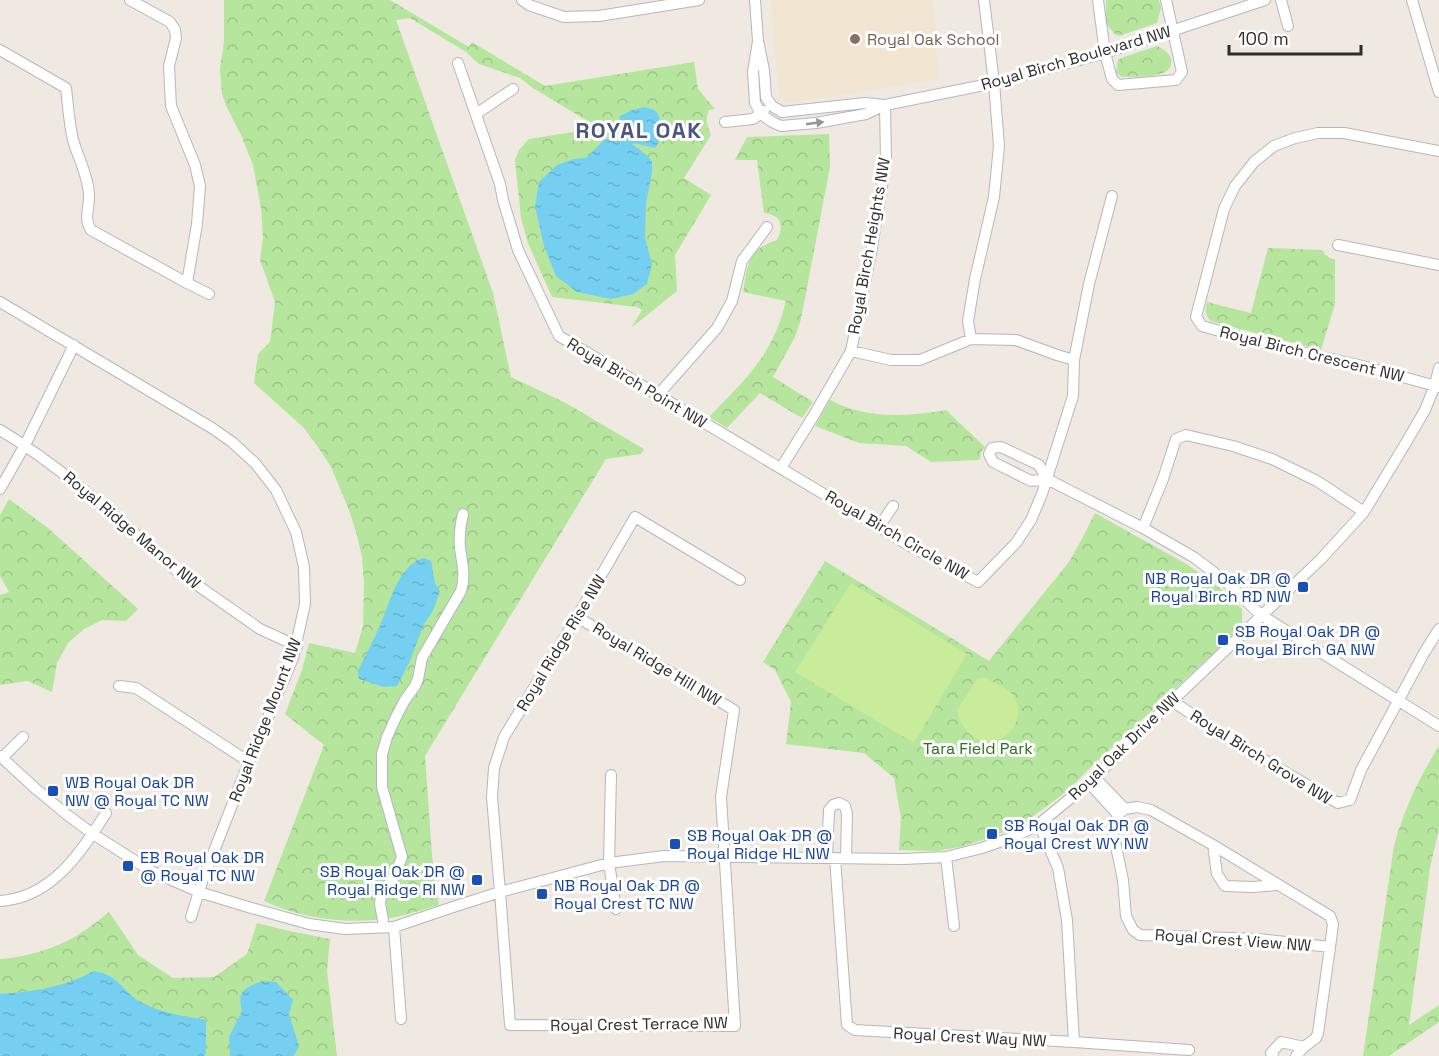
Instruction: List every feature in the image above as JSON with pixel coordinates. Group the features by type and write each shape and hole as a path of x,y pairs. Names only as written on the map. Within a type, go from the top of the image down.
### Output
{"street":[{"path":"522,0 529,5 564,17 599,16 699,0"},
{"path":"725,122 753,119 772,106 766,97 755,0"},
{"path":"971,339 968,321 994,197 999,146 984,0"},
{"path":"1098,0 1105,53 1112,79 1119,85 1176,80 1182,72 1166,0"},
{"name":"Royal Birch Boulevard NW","path":"761,114 772,122 784,126 866,114 885,105 994,83 1105,53 1265,0"},
{"path":"1281,0 1288,26"},
{"path":"1412,0 1439,92"},
{"path":"136,2 170,22 175,30 176,38 169,66 171,106 195,165 200,186 197,224 187,283"},
{"path":"758,41 753,72 755,103 761,114"},
{"path":"0,50 66,88 72,138 89,189 90,203 86,219 91,230 209,294"},
{"name":"Royal Birch Point NW","path":"458,63 500,184 518,250 559,336 781,468"},
{"path":"476,114 513,89"},
{"name":"Royal Birch Boulevard NW","path":"772,106 782,112 865,102 885,105"},
{"name":"Royal Birch Heights NW","path":"851,351 872,248 886,161 885,105"},
{"name":"Royal Birch Crescent NW","path":"1437,386 1367,367 1261,343 1202,326 1196,317 1224,209 1235,186 1254,162 1274,146 1318,133 1344,134 1439,151"},
{"name":"Royal Birch Circle NW","path":"781,468 910,546 978,582 1016,543 1031,520 1042,494 1073,396 1074,360 1089,284 1112,196"},
{"path":"658,395 717,328 732,301 742,261 767,227"},
{"path":"1338,245 1439,265"},
{"name":"Royal Ridge Mount NW","path":"0,302 232,442 255,463 276,490 296,532 304,567 305,604 297,646 249,762 191,917"},
{"path":"781,468 851,351 891,360 920,360 971,339 1016,340 1074,360"},
{"path":"0,489 25,445 74,345"},
{"name":"Royal Oak Drive NW","path":"2,762 93,834 151,871 199,892 309,924 345,929 394,927 500,892 609,863 664,856 904,859 946,857 982,848 1016,836 1039,824 1092,781 1321,559 1364,512 1425,410 1437,386 1439,368"},
{"name":"Royal Ridge Manor NW","path":"0,430 25,445 81,486 177,571 260,629 297,646"},
{"path":"1143,528 1164,480 1176,439 1186,435 1233,446 1272,459 1317,482 1364,512"},
{"path":"1047,479 1031,481 993,462 989,454 992,448 1001,447 1039,465 1047,479 1143,528 1195,558 1225,581 1261,615 1439,726"},
{"path":"879,527 893,506"},
{"path":"383,920 380,904 382,889 394,877 402,857 382,787 382,754 396,717 418,679 422,658 461,591 464,582 460,548 463,514"},
{"name":"Royal Ridge Rise NW","path":"500,892 492,797 494,768 504,737 635,517 740,580"},
{"name":"Royal Ridge Hill NW","path":"577,617 734,710 721,797 724,856"},
{"name":"Royal Birch Grove NW","path":"1172,701 1237,744 1338,803 1350,800 1361,770 1439,629"},
{"path":"120,686 136,688 249,762"},
{"path":"2,762 23,737"},
{"path":"611,774 609,863 616,909"},
{"path":"1092,781 1121,812"},
{"name":"Royal Crest View NW","path":"1137,807 1152,810 1330,916 1333,924 1330,947 1258,939 1140,935 1133,930 1126,916 1123,880 1113,832 1121,812 1137,807"},
{"path":"0,901 26,896 60,875 74,860 106,813"},
{"path":"1039,824 1058,868 1067,920 1074,1042 1189,1050"},
{"path":"1213,845 1217,874 1225,886 1278,885"},
{"name":"Royal Crest Terrace NW","path":"500,892 510,1025 735,1026 724,856"},
{"path":"946,857 954,926"},
{"name":"Royal Crest Way NW","path":"836,858 848,1025 855,1030 1074,1042"},
{"path":"394,927 401,1019"},
{"path":"1296,1056 1318,1034 1330,947"},
{"path":"1273,1056 1271,1053 1281,1042 1304,1047"}],"shaded area":[{"name":"Royal Oak School","path":"771,0 933,0 938,79 817,99 784,102 779,97"}],"green space":[{"path":"224,0 390,0 469,47 472,42 545,86 694,62 698,89 715,109 709,110 707,116 711,135 684,178 711,195 675,255 677,291 631,328 642,310 637,307 552,297 528,243 521,218 515,160 519,150 529,139 599,128 520,78 479,64 466,52 410,18 396,20 493,293 511,377 564,402 644,449 641,454 606,459 425,756 432,855 439,905 390,918 360,921 332,920 304,915 264,901 324,745 285,714 302,670 309,643 355,653 363,626 364,583 357,535 331,467 304,428 254,383 258,354 270,342 275,302 260,260 263,238 261,208 253,165 222,94 220,69 224,41"},
{"path":"1106,0 1159,0 1161,8 1157,23 1119,36 1116,35 1106,24"},
{"path":"1157,46 1166,51 1171,59 1171,66 1167,71 1153,76 1122,77 1116,73 1118,60 1121,58"},
{"path":"829,134 830,167 801,319 795,337 773,377 813,402 802,418 760,393 727,428 709,417 746,378 766,351 774,337 786,301 743,292 746,273 754,253 777,240 781,226 775,216 764,213 757,160 735,160 747,137"},
{"path":"1268,248 1322,250 1327,256 1335,259 1335,304 1321,350 1210,321 1207,316 1207,302 1251,313"},
{"path":"830,400 858,411 887,415 946,410 985,447 978,460 931,462 906,446 859,443 815,426"},
{"path":"9,499 48,528 138,609 126,621 102,620 84,629 68,643 57,663 52,692 28,681 0,685 0,595 9,592 0,576 0,515"},
{"name":"Tara Field Park","path":"1095,513 1188,565 1221,589 1242,609 1242,627 1066,792 1024,823 992,837 960,847 936,851 899,850 901,818 894,778 864,753 786,744 791,702 775,670 763,662 825,561 989,661 1069,562"},
{"path":"851,583 967,654 914,743 795,672"},
{"path":"984,677 1012,694 1018,707 1017,720 1012,730 993,741 982,740 971,735 963,725 957,710 977,679"},
{"path":"1439,746 1439,829 1430,868 1409,1025 1439,1005 1439,1022 1389,1056 1363,1056 1394,846 1413,794"},
{"path":"109,912 138,955 173,978 214,977 247,954 257,923 330,939 327,971 337,1056 0,1056 0,959 50,948 78,935"}],"water":[{"path":"644,107 654,110 661,123 659,140 655,148 632,144 652,162 646,203 645,238 652,264 647,284 633,294 611,299 577,292 556,276 544,246 535,207 539,182 557,165 574,159 586,158 604,140 610,138 627,141 620,128 620,116"},
{"path":"424,558 431,561 435,583 440,591 433,611 424,624 409,663 397,686 384,687 359,679 358,671 396,585 408,568"},
{"path":"94,971 110,976 134,998 148,1006 172,1014 206,1020 206,1053 204,1056 0,1056 0,994 48,988"},
{"path":"262,981 276,982 293,1000 289,1014 299,1046 294,1056 230,1056 229,1037 242,1011 241,994 246,988"}],"place":[{"name":"Royal Oak School","path":"855,39"},
{"name":"NB Royal Oak DR @ Royal Birch RD NW","path":"1303,587"},
{"name":"SB Royal Oak DR @ Royal Birch GA NW","path":"1223,640"},
{"name":"WB Royal Oak DR NW @ Royal TC NW","path":"53,791"},
{"name":"SB Royal Oak DR @ Royal Crest WY NW","path":"992,834"},
{"name":"SB Royal Oak DR @ Royal Ridge HL NW","path":"675,844"},
{"name":"EB Royal Oak DR @ Royal TC NW","path":"128,866"},
{"name":"SB Royal Oak DR @ Royal Ridge RI NW","path":"477,880"},
{"name":"NB Royal Oak DR @ Royal Crest TC NW","path":"542,894"}],"district":[{"name":"ROYAL OAK","path":"639,130"}]}
